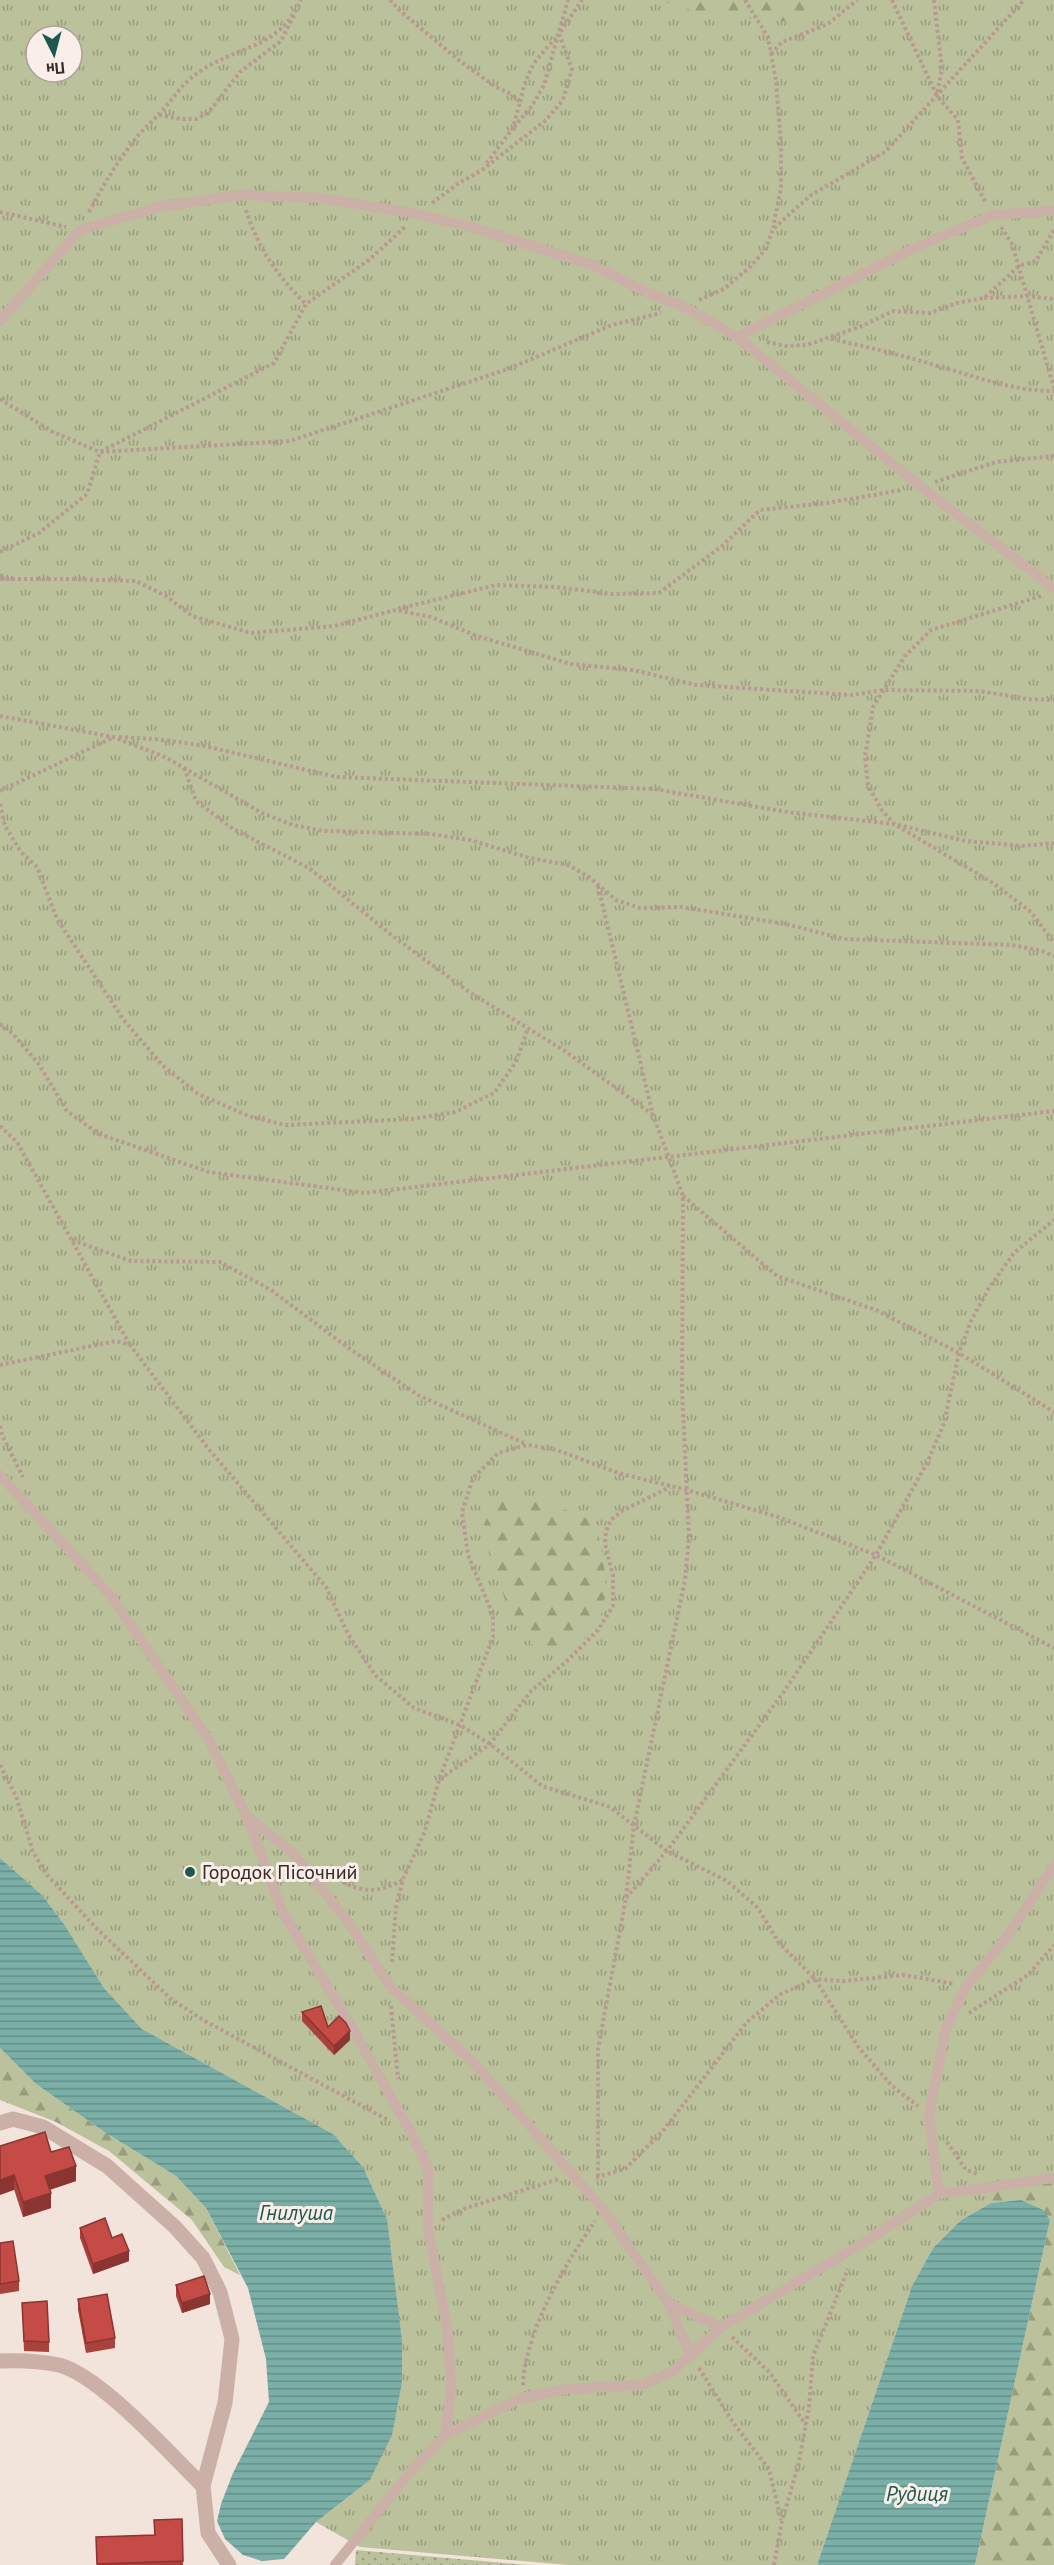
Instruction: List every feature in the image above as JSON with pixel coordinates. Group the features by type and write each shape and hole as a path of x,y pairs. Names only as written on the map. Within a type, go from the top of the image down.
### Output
{"street":[{"path":"0,2123 13,2119 44,2127 107,2166 176,2227 203,2258 220,2292 232,2339 225,2403 203,2486 208,2533 229,2565"},
{"path":"0,2361 26,2360 62,2366 100,2386 203,2486"}],"lane":[{"path":"0,321 80,230 159,207 239,195 321,198 418,214 471,227 593,265 648,293 685,307 737,337 921,487 1054,588"},
{"path":"737,337 916,247 993,215 1054,210"},
{"path":"0,1475 111,1596 209,1740 247,1817 283,1913 410,2131 428,2168 428,2228 448,2332 451,2388 445,2435"},
{"path":"247,1817 295,1855 346,1919 390,1986 474,2063 603,2209 668,2303 692,2356"},
{"path":"939,2193 929,2115 946,2028 966,1986 1009,1934 1054,1865"},
{"path":"335,2565 410,2472 445,2435 522,2398 566,2389 642,2385 672,2372 721,2327 858,2246 939,2193 1054,2178"},
{"path":"668,2303 721,2327"}],"path":[{"path":"159,115 196,119 208,113 240,72 281,41 302,0"},
{"path":"390,0 461,62 496,87 511,93 520,102"},
{"path":"482,170 532,106 544,85 568,0"},
{"path":"513,128 525,80 533,62 559,34 582,0"},
{"path":"0,399 51,431 100,452 290,441 508,369 612,325 685,307 724,289 751,266 765,250 773,229 781,188 781,143 776,81 768,36 745,0"},
{"path":"771,54 782,42 828,24 857,0"},
{"path":"828,339 897,354 996,384 1031,391 1054,390 1012,244 993,215 962,158 958,120 937,96 892,0"},
{"path":"934,0 942,69 937,96"},
{"path":"773,229 811,195 885,152 1024,0"},
{"path":"0,212 80,230 106,180 134,140 159,115 184,84 200,71 265,42 296,12"},
{"path":"0,552 39,533 87,494 100,452 274,363 306,304 369,260 418,214 459,183 482,170 546,120 563,100 572,69 559,34"},
{"path":"239,195 254,235 266,257 287,286 306,304"},
{"path":"984,298 1019,267 1036,261 1054,230"},
{"path":"737,337 786,346 807,345 828,339 893,311 930,313 957,303 984,298 1027,296 1054,299"},
{"path":"0,577 136,582 166,596 192,616 251,633 334,626 496,585 556,587 613,594 660,592 722,546 760,510 827,503 921,487 996,462 1054,456"},
{"path":"1042,596 932,630 905,656 873,707 866,757 868,785 881,809 894,824 993,883 1030,912 1054,942"},
{"path":"396,610 430,617 477,636 571,664 633,670 696,685 852,695 883,690 979,691 1028,699 1054,700"},
{"path":"0,716 113,737 155,739 200,745 337,777 654,789 787,812 894,824 966,841 1023,846 1054,843"},
{"path":"0,791 113,737 165,757 262,813 293,825 324,831 431,834 470,840 530,858 568,866 590,877 616,900 640,908 681,907 786,924 844,939 1012,945 1054,956"},
{"path":"184,768 196,801 233,829 309,868 460,986 565,1051 653,1114"},
{"path":"0,804 5,826 21,852 37,867 57,919 123,1019 162,1065 198,1094 250,1117 286,1125 412,1119 455,1112 494,1093 516,1062 528,1028"},
{"path":"522,2398 523,2370 539,2321 569,2258 603,2209 597,2176 598,2049 626,1898 634,1825 685,1580 689,1536 682,1390 683,1196 653,1114 598,886"},
{"path":"0,1024 9,1030 38,1063 67,1111 99,1134 209,1172 365,1193 1054,1112"},
{"path":"0,1126 17,1142 130,1345 207,1447 326,1587 348,1634 375,1675 414,1708 460,1725 490,1744 542,1786 610,1807 667,1851 727,1881 758,1908 779,1943 815,1979 859,2048 892,2086 929,2115 966,2170 985,2175"},
{"path":"683,1196 777,1276 876,1310 959,1353 1054,1412"},
{"path":"626,1898 667,1851 783,1693 876,1555 928,1461 944,1423 959,1353 971,1321 989,1288 1014,1252 1054,1221"},
{"path":"72,1240 131,1261 220,1262 271,1290 347,1347 418,1395 527,1445 557,1450 618,1473 687,1490 778,1517 876,1555 1054,1647"},
{"path":"0,1365 116,1341 130,1345"},
{"path":"399,2086 393,2040 390,1986 396,1907 403,1879 425,1831 439,1779 493,1637 493,1615 468,1555 462,1512 473,1478 498,1453 527,1445"},
{"path":"439,1779 490,1744 531,1691 566,1662 598,1630 613,1606 613,1576 605,1544 606,1531 611,1520 622,1511 672,1487"},
{"path":"0,1765 16,1796 33,1852 47,1875 96,1928 171,1999 205,2021 410,2131"},
{"path":"326,1873 346,1885 366,1890 386,1889 403,1879"},
{"path":"946,2028 1028,1975 1054,1944"},
{"path":"597,2176 625,2169 662,2132 747,2022 781,1994 815,1979 844,1981 904,1975 966,1986"},
{"path":"428,2228 466,2208 552,2180 574,2176"},
{"path":"774,2565 782,2521 798,2466 806,2426 813,2356 858,2246"},
{"path":"721,2327 770,2373 806,2426"},
{"path":"692,2356 734,2424 768,2469 782,2521"}],"green space":[{"path":"0,0 1054,0 1054,2174 992,2182 991,2203 961,2220 933,2248 912,2286 817,2565 569,2565 360,2547 316,2522 370,2480 387,2219 363,2167 333,2134 142,2029 104,1988 64,1924 42,1895 0,1858"},
{"path":"658,0 830,0 794,22 708,15"},
{"path":"517,1500 558,1507 596,1523 604,1567 605,1597 602,1611 587,1636 563,1651 534,1646 511,1618 489,1551 484,1524 496,1502"},
{"path":"0,2048 36,2084 106,2133 176,2176 206,2208 240,2275 224,2267 192,2220 109,2151 56,2122 0,2100"},
{"path":"1054,2174 1054,2565 975,2565 1050,2220 1021,2200 991,2203 991,2182"},
{"path":"356,2550 528,2565 355,2565"}],"water":[{"name":"Гнилуша","path":"0,1858 42,1895 64,1924 104,1988 142,2029 333,2134 363,2167 387,2219 402,2341 402,2382 392,2435 370,2480 316,2522 284,2559 262,2561 243,2555 225,2539 217,2521 233,2473 269,2402 266,2359 248,2288 206,2208 176,2176 106,2133 36,2084 0,2048"},
{"name":"Рудиця","path":"1021,2200 1043,2210 1050,2220 975,2565 817,2565 912,2286 933,2248 961,2220 991,2203"}],"building":[{"path":"321,2006 328,2027 339,2016 350,2031 334,2046 302,2012"},
{"path":"45,2132 51,2152 69,2147 76,2166 45,2176 51,2193 23,2202 14,2175 0,2180 0,2146"},
{"path":"105,2218 112,2238 122,2234 129,2251 93,2264 80,2228"},
{"path":"13,2241 19,2281 0,2284 0,2243"},
{"path":"204,2276 210,2294 182,2303 176,2285"},
{"path":"107,2294 115,2338 86,2343 78,2299"},
{"path":"47,2301 49,2342 24,2341 22,2303"},
{"path":"182,2519 183,2561 97,2564 96,2537 155,2535 154,2520"}],"place":[{"name":"Городок Пісочний","path":"190,1872"}]}
